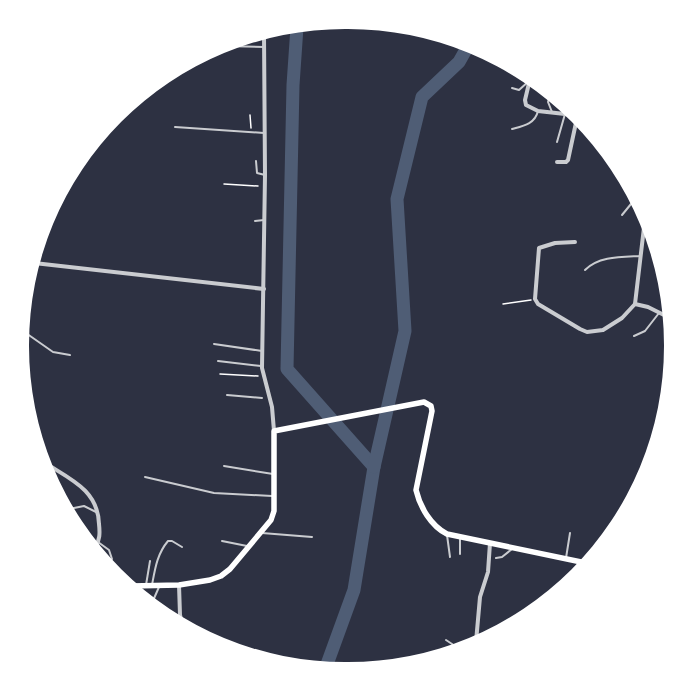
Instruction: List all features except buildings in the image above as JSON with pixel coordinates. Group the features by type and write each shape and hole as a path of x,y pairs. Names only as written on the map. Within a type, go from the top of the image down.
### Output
{"main road":[{"path":"140,586 179,585 210,580 221,576 230,569 262,533 271,520 274,511 274,431 295,428 415,402 428,403 432,410 417,481 418,498 438,530 460,537 578,561"}],"street":[{"path":"264,40 265,220 262,366 263,376 270,399 274,431"},
{"path":"529,86 525,100 526,105 538,111 562,114"},
{"path":"557,162 568,160 575,126"},
{"path":"575,242 555,243 539,248 535,299 538,304 587,332 603,330 622,318 635,304 643,233"},
{"path":"40,264 264,289"},
{"path":"635,304 648,307 662,314"},
{"path":"54,469 89,492 98,514 100,537 98,542"},
{"path":"477,634 480,597 488,572 490,543"},
{"path":"179,585 180,616"}],"lane":[{"path":"243,46 264,47"},
{"path":"512,88 519,90 526,84"},
{"path":"548,101 553,113"},
{"path":"512,129 529,123 536,118 538,111"},
{"path":"557,142 564,116"},
{"path":"175,128 265,133"},
{"path":"256,161 258,174 265,175"},
{"path":"622,215 630,205"},
{"path":"256,221 265,220"},
{"path":"585,270 596,261 620,257 640,256"},
{"path":"634,336 645,332 659,312"},
{"path":"30,335 53,352 70,355"},
{"path":"214,344 263,351"},
{"path":"218,361 262,366"},
{"path":"227,395 262,398"},
{"path":"224,466 274,474"},
{"path":"145,477 214,493 274,496"},
{"path":"74,508 84,506 98,514"},
{"path":"566,559 570,532"},
{"path":"262,533 312,537"},
{"path":"447,534 450,557"},
{"path":"460,537 460,554"},
{"path":"222,541 250,546"},
{"path":"98,542 109,550 112,558"},
{"path":"149,586 159,553 164,546 168,542 172,542 182,547"},
{"path":"496,558 502,557 513,548"},
{"path":"149,586 150,561"},
{"path":"154,598 159,586"},
{"path":"446,640 452,644"}],"path":[{"path":"250,115 251,132"},
{"path":"224,184 258,186"},
{"path":"503,304 535,299"},
{"path":"220,374 263,376"}],"waterway":[{"path":"297,33 293,85 287,369 374,467 354,590 328,661"},
{"path":"374,467 405,331 397,199 422,97 459,62 465,52"}]}
